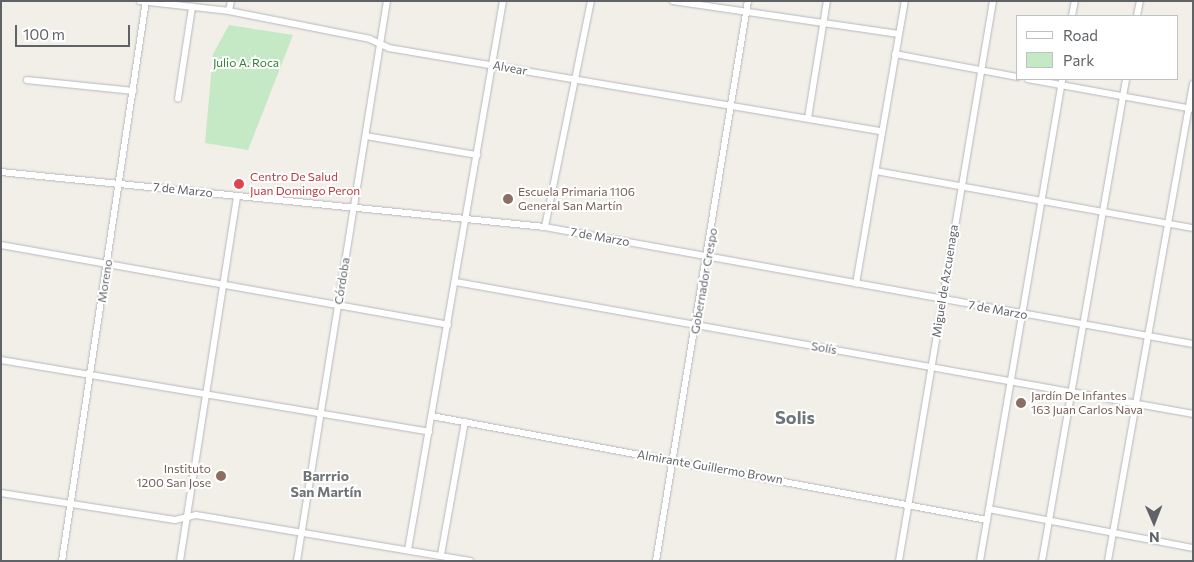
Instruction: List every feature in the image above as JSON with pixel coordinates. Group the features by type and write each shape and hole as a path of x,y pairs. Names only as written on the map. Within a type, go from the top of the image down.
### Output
{"street":[{"path":"229,11 231,1"},
{"name":"Córdoba","path":"297,561 387,1"},
{"path":"408,550 467,219 503,1"},
{"path":"545,227 591,1"},
{"path":"673,1 746,14 899,34"},
{"name":"Gobernador Crespo","path":"656,561 709,257 748,1"},
{"path":"808,118 827,1"},
{"path":"856,284 905,1"},
{"name":"Miguel de Azcuenaga","path":"899,561 993,1"},
{"path":"1072,15 1075,1"},
{"path":"1137,15 1140,1"},
{"name":"Alvear","path":"144,2 229,11 380,45 574,80 732,104 881,131"},
{"name":"Moreno","path":"62,561 120,183 144,2"},
{"path":"178,98 192,7"},
{"path":"895,54 1016,77"},
{"path":"27,80 133,90"},
{"path":"1039,80 1061,82 1122,96 1191,108"},
{"path":"1042,561 1126,80"},
{"path":"980,561 1020,314 1061,82"},
{"path":"1108,561 1191,108 1193,85"},
{"path":"366,136 477,155"},
{"path":"876,171 1193,228"},
{"name":"7 de Marzo","path":"1,172 545,227 1193,344"},
{"path":"180,561 237,196"},
{"path":"1,245 108,261 448,325"},
{"name":"Solís","path":"456,282 1193,414"},
{"path":"1,360 429,432"},
{"name":"Almirante Guillermo Brown","path":"432,416 987,520"},
{"path":"441,555 465,422"},
{"path":"1,493 175,520 196,515 470,561"},
{"path":"989,510 1193,548"}],"green space":[{"name":"Julio A. Roca","path":"229,25 293,35 248,150 205,143 213,54"}],"place":[{"name":"Centro De Salud Juan Domingo Peron","path":"239,184"},
{"name":"Escuela Primaria 1106 General San Martín","path":"508,199"},
{"name":"Jardín De Infantes 163 Juan Carlos Nava","path":"1021,403"},
{"name":"Instituto 1200 San Jose","path":"221,476"}],"district":[{"name":"Solis","path":"795,417"},
{"name":"Barrrio San Martín","path":"326,484"}]}
